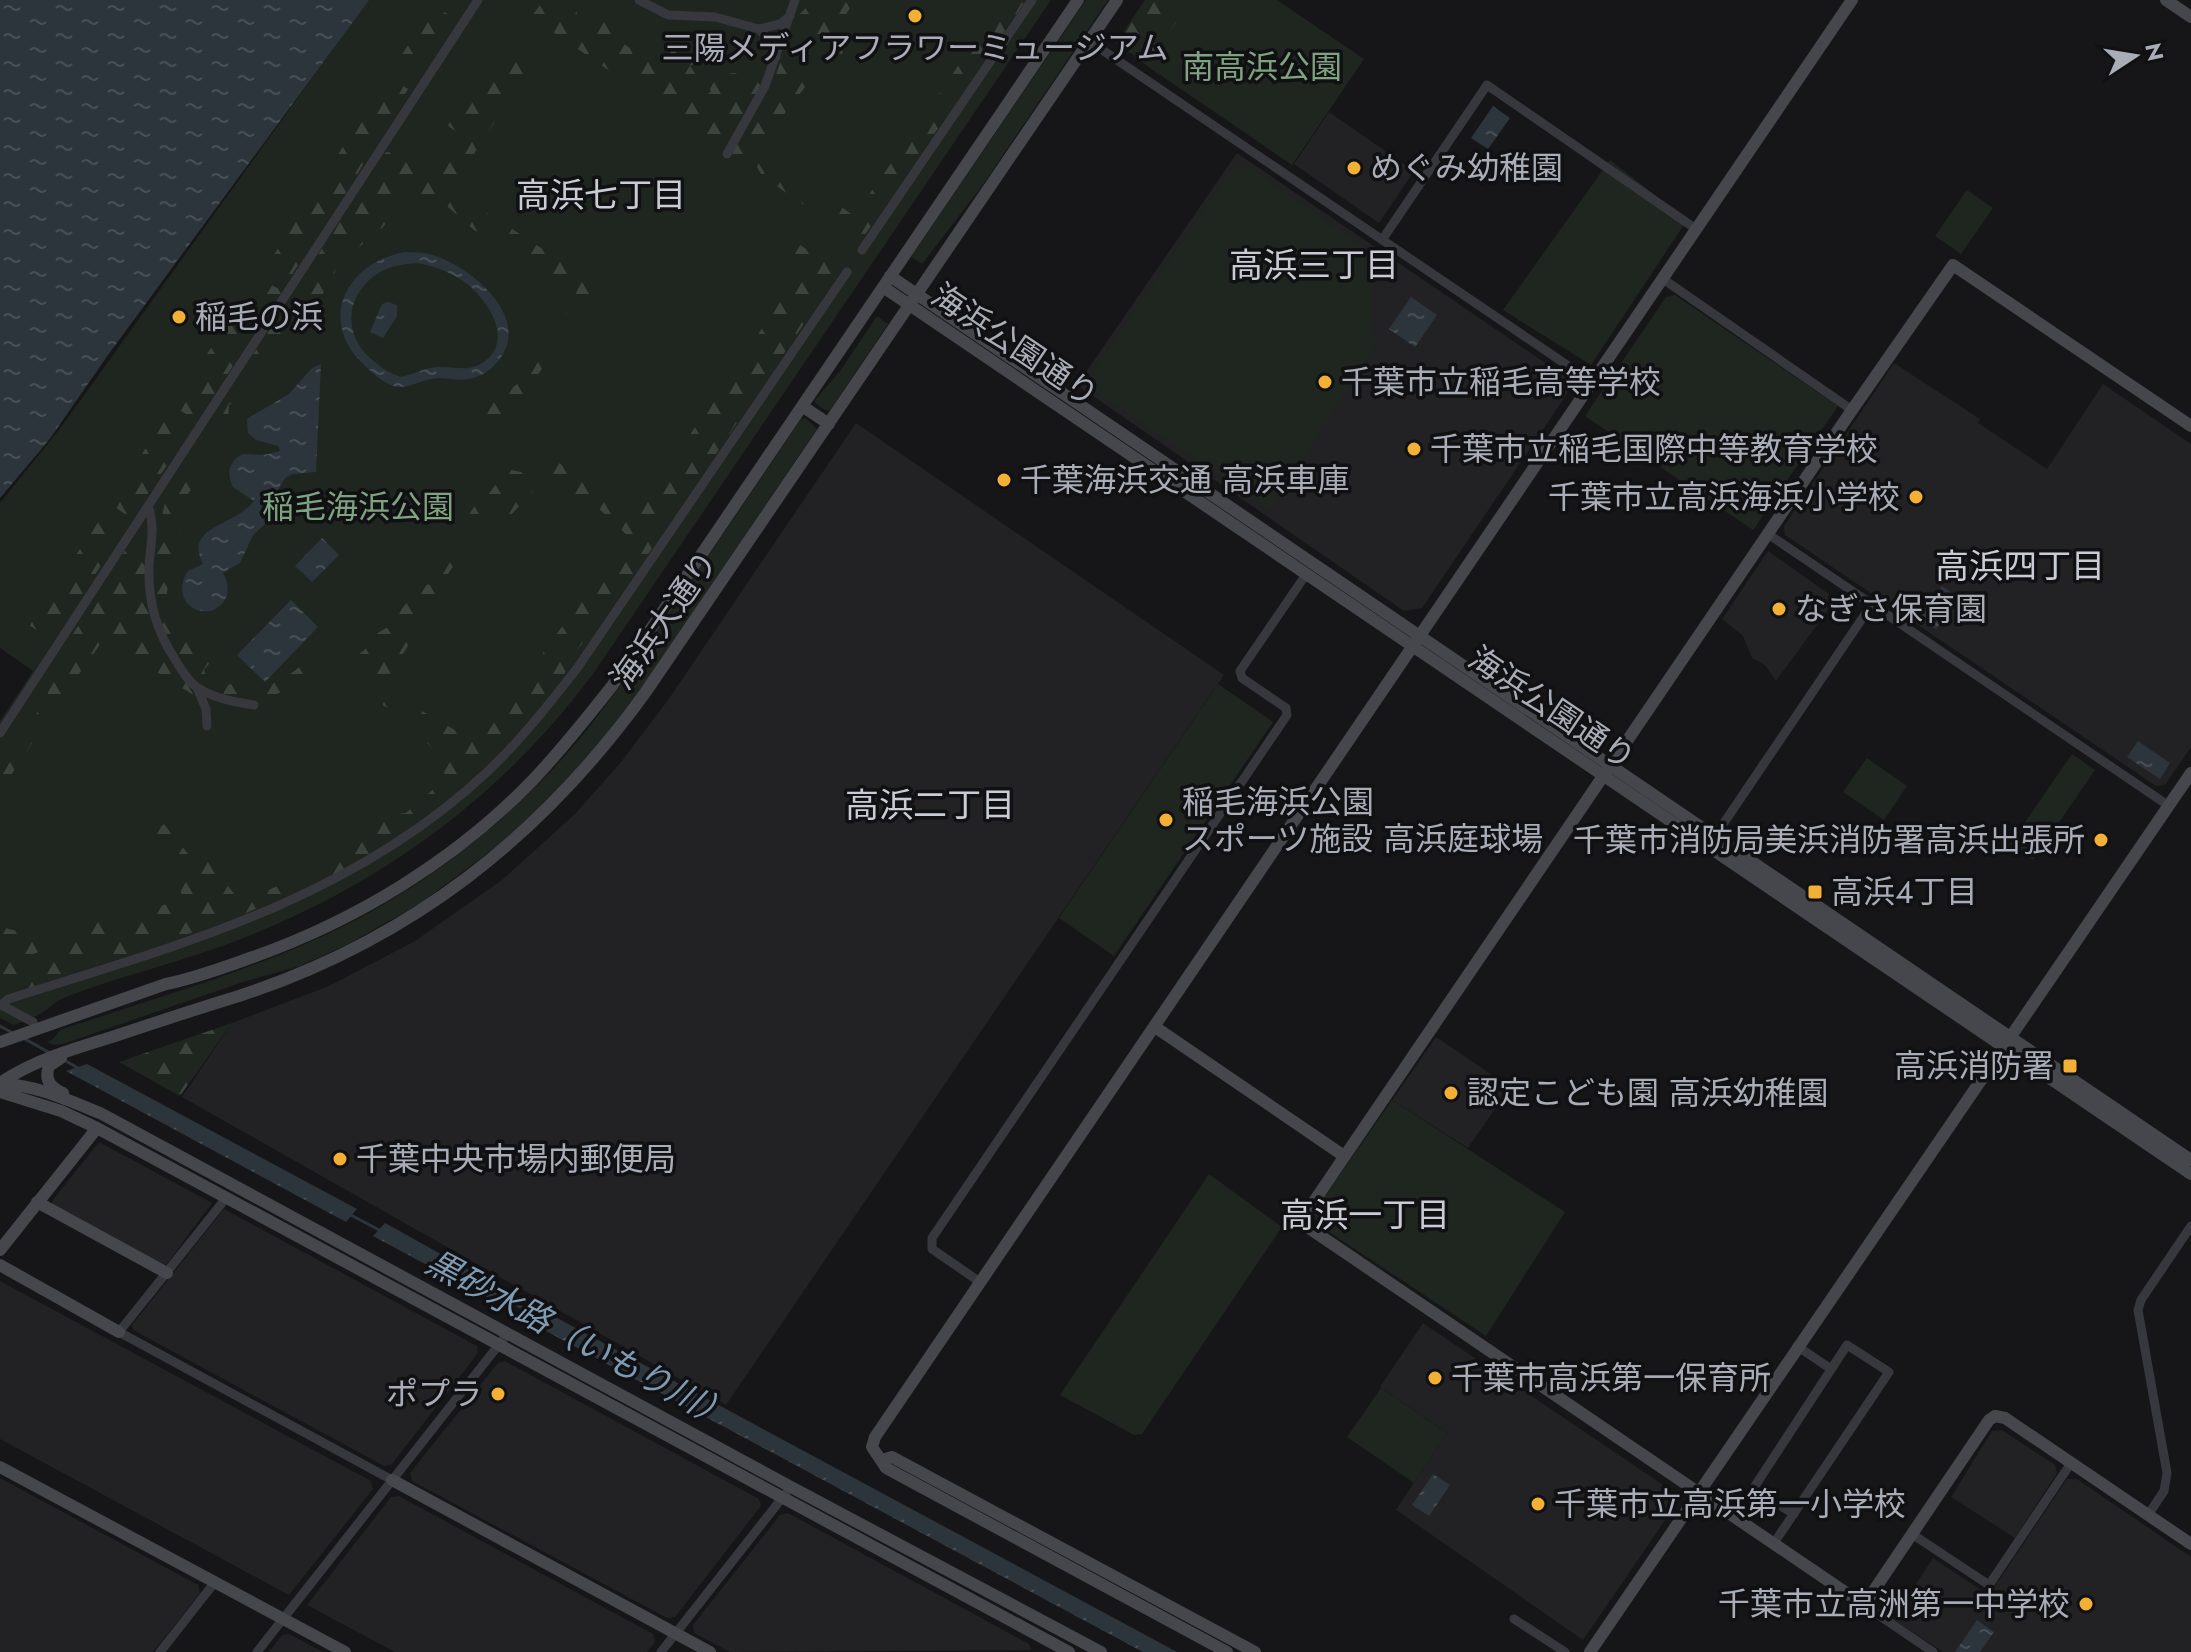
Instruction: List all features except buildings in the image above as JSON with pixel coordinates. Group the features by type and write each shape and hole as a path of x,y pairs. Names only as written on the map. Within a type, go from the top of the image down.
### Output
{"street":[{"path":"0,733 478,0"},
{"path":"639,0 668,15 715,17 759,29 780,24 790,16"},
{"path":"727,154 751,115 776,57 795,0"},
{"path":"862,250 1032,0"},
{"name":"海浜大通り","path":"184,980 296,941 366,906 420,874 529,785 612,686 1078,0"},
{"name":"海浜大通り","path":"0,1084 40,1061 263,987 325,963 407,920 492,860 563,794 617,732 1117,0"},
{"path":"1227,1652 886,1468 872,1447 880,1429 1852,0"},
{"path":"2166,0 2191,17"},
{"path":"759,29 773,45 776,57"},
{"path":"1089,41 1592,382"},
{"path":"1382,240 1487,85 1696,229"},
{"path":"1933,1652 1300,1222 1953,265 2191,426"},
{"path":"33,1022 1,1004 8,999 197,938 302,896 347,874 406,837 487,772 544,710 578,667 847,272"},
{"path":"1663,279 1852,410"},
{"name":"海浜公園通り","path":"886,281 2006,1041 2191,1160"},
{"name":"海浜公園通り","path":"914,300 1307,573 1416,640"},
{"path":"802,406 829,424"},
{"path":"148,506 152,516 153,540 149,567 150,604 160,637 197,688 206,709 207,726"},
{"path":"1768,534 2169,806"},
{"path":"980,1282 932,1249 932,1238 1287,715 1286,708 1242,678 1240,671 1307,573"},
{"path":"1715,836 1872,604"},
{"path":"197,688 222,699 254,705"},
{"name":"海浜公園通り","path":"1607,770 1715,836 2191,1174"},
{"path":"1590,1652 2191,773"},
{"path":"0,1042 184,980"},
{"path":"0,1050 168,989 184,980"},
{"path":"1155,1027 1344,1156"},
{"path":"68,1051 49,1066 47,1076 53,1088 74,1098 82,1106"},
{"path":"1069,1652 1048,1647 787,1492 508,1333 102,1114 31,1088 0,1084 4,1095 61,1111 97,1128 499,1344 787,1492 1061,1630 1101,1652"},
{"path":"0,1250 97,1128"},
{"path":"119,1332 226,1198"},
{"path":"37,1202 167,1273"},
{"path":"2148,1515 2164,1491 2167,1473 2138,1310 2141,1300 2191,1226"},
{"path":"0,1265 710,1652"},
{"path":"257,1652 508,1333"},
{"path":"1774,1543 1794,1514 1889,1372 1847,1345 1753,1489 1794,1514"},
{"path":"1797,1346 1831,1369"},
{"path":"1864,1605 1992,1417 2005,1418 2191,1544"},
{"path":"882,1460 892,1457 1255,1652"},
{"path":"1912,1534 1989,1585 2071,1463"},
{"path":"0,1467 345,1652"},
{"path":"661,1652 787,1492"},
{"path":"160,1652 215,1582"},
{"path":"1514,1619 1565,1652"},
{"path":"1048,1647 1061,1630"}],"shaded area":[{"name":"めぐみ幼稚園","path":"1329,112 1414,171 1379,223 1294,164"},
{"name":"千葉市立稲毛高等学校","path":"1237,153 1569,379 1571,388 1422,608 1404,611 1077,385"},
{"path":"1894,363 1980,419 1978,423 2047,469 2103,384 2191,444 2191,747 2165,785 2156,786 1785,535 1784,526"},
{"path":"856,423 1224,675 726,1405 182,1097 232,1023 329,986 415,941 502,880 575,814 621,762 668,700"},
{"name":"なぎさ保育園","path":"1768,551 1836,599 1776,681 1765,665 1752,658 1743,636 1722,619"},
{"name":"認定こども園 高浜幼稚園","path":"1436,1037 1510,1087 1468,1148 1392,1100"},
{"path":"99,1142 212,1203 167,1264 162,1265 53,1206 52,1201"},
{"path":"224,1209 477,1346 478,1353 392,1464 384,1466 133,1330 132,1325"},
{"path":"0,1281 371,1481 373,1489 289,1595 0,1439"},
{"name":"千葉市立高浜第一小学校","path":"1423,1323 1681,1497 1583,1640 1396,1510 1447,1433 1380,1387"},
{"path":"505,1361 759,1499 761,1506 675,1617 667,1618 412,1481 410,1473 498,1363"},
{"path":"2002,1430 2055,1465 2057,1473 2015,1538 1951,1497 1992,1431"},
{"path":"0,1478 198,1585 200,1593 153,1652 0,1652"},
{"name":"千葉市立高洲第一中学校","path":"2067,1479 2077,1479 2191,1557 2191,1652 1943,1652 1893,1619 1933,1558 1987,1594 1976,1614"},
{"path":"399,1496 653,1634 655,1642 647,1652 395,1652 307,1605 391,1497"},
{"path":"788,1513 1029,1644 1031,1650 730,1652 694,1633 693,1625 780,1515"},
{"path":"289,1634 323,1652 269,1652 282,1635"}],"green space":[{"name":"稲毛海浜公園","path":"368,0 1051,0 593,674 513,766 420,843 318,905 205,952 61,999 39,1015 14,1025 0,1018 0,721 33,671 0,648 0,503 62,426"},
{"path":"544,0 577,0 573,6 580,19 601,12 620,17 626,34 622,43 632,49 633,57 641,50 656,60 653,66 657,73 667,68 664,59 671,52 670,41 699,51 699,62 690,66 696,75 696,92 704,98 711,91 705,82 709,75 735,73 742,76 752,68 764,76 765,96 790,36 796,28 809,30 800,14 809,5 823,13 827,0 855,0 833,35 843,51 841,58 820,49 819,58 804,64 812,78 752,156 741,159 732,153 739,141 722,135 715,139 708,138 531,17"},
{"path":"1002,0 1026,0 860,242 818,208 822,201 833,201 854,216 911,135 905,124 920,123"},
{"path":"1086,0 1108,0 982,186 922,264 911,257"},
{"path":"1145,0 1191,0 1148,65 1116,43"},
{"name":"南高浜公園","path":"1173,0 1277,0 1364,59 1292,165 1134,57"},
{"path":"434,6 454,18 411,83 391,71"},
{"path":"513,53 529,64 531,74 524,77 451,189 570,267 571,271 582,273 597,290 582,312 574,302 578,286 567,279 561,285 515,249 474,230 447,206 436,204 400,183 389,197 395,213 381,229 371,230 369,239 344,259 337,259 334,274 309,319 297,315 286,303 386,152 395,153 431,175 442,168 459,134 442,121 453,109 465,114 499,59"},
{"path":"388,76 408,89 355,178 332,164"},
{"path":"761,159 793,173 813,199 804,205 762,176 757,167"},
{"path":"1610,160 1687,220 1591,365 1503,310"},
{"path":"1247,165 1370,252 1374,334 1380,339 1270,509 1084,384 1232,169"},
{"path":"329,170 352,183 285,285 262,273"},
{"path":"1967,190 1993,208 1961,254 1935,236"},
{"path":"791,239 830,265 837,275 611,609 577,650 557,688 500,752 410,828 344,870 216,926 169,939 151,940 125,956 103,959 83,976 69,973 23,992 13,990 0,995 0,922 8,929 27,933 48,949 33,954 42,966 64,954 64,940 82,936 95,945 90,935 78,930 95,905 107,914 105,923 183,899 168,845 155,843 154,833 164,824 189,855 207,861 241,902 330,863 387,815 406,813 443,781 445,764 407,718 384,706 350,661 371,645 373,636 386,628 397,629 395,614 428,584 437,590 437,601 384,683 391,693 479,744 558,632 630,538 595,505 577,501 526,468 539,455 552,458 635,516 807,262 784,245"},
{"path":"258,278 283,291 197,420 172,406"},
{"path":"1675,295 1838,406 1753,530 1585,416 1666,297"},
{"path":"577,312 579,319 571,331 563,332 524,396 517,398 498,427 465,417 463,408 471,399 500,403 504,394 525,378 536,356 566,313"},
{"path":"279,314 292,315 301,324 298,330 290,325 269,348 263,350 229,405 228,422 224,429 209,423"},
{"path":"877,316 888,324 830,410 826,411 815,400 840,371"},
{"path":"168,415 193,427 131,518 109,503"},
{"path":"805,418 817,429 640,690 587,759 503,842 419,904 348,944 300,966 246,981 63,1044 47,1042 60,1030 207,982 315,940 404,892 480,837 548,774 597,717 801,419"},
{"path":"187,457 203,476 179,504 180,562 170,568 166,601 179,624 212,660 204,670 208,680 216,679 227,686 240,678 256,688 287,676 312,656 322,661 344,637 352,647 302,682 259,700 236,700 210,689 190,670 159,620 154,591 161,522 173,478"},
{"path":"507,469 521,472 537,482 532,493 501,525 488,518 478,520 464,550 440,586 429,575 480,498 488,495"},
{"path":"104,513 127,526 52,640 29,625"},
{"path":"134,536 150,541 148,597 157,637 195,696 104,639 61,699 65,708 49,717 0,792 0,771 48,696 47,676"},
{"name":"稲毛海浜公園 スポーツ施設 高浜庭球場","path":"1218,684 1273,722 1114,956 1059,918"},
{"path":"2072,754 2095,770 2033,860 2010,844"},
{"path":"1867,758 1907,786 1884,820 1843,792"},
{"path":"232,1023 180,1096 119,1062"},
{"path":"1392,1100 1565,1212 1486,1336 1317,1224 1314,1212"},
{"path":"1209,1174 1282,1227 1142,1434 1134,1435 1060,1395"},
{"path":"1381,1388 1447,1433 1414,1483 1347,1437"}],"water":[{"path":"0,0 369,0 49,440 0,498"},
{"path":"1493,106 1510,118 1488,149 1471,138"},
{"path":"405,252 433,255 455,265 483,286 504,313 508,329 507,344 496,364 473,378 432,379 403,387 387,383 366,367 351,350 343,332 341,314 344,297 353,281 384,258","holes":["417,263 456,276 476,292 491,313 498,336 496,347 490,357 479,365 431,368 401,377 380,366 360,346 351,321 356,297 373,277 386,269"]},
{"path":"1411,297 1437,315 1415,347 1389,329"},
{"path":"382,304 397,305 397,316 383,338 370,332"},
{"path":"321,364 316,472 293,474 285,478 276,494 272,518 253,535 240,563 223,573 228,590 225,600 211,611 195,609 185,600 182,586 188,571 203,564 200,542 205,534 245,510 254,501 233,487 229,472 232,464 243,454 264,455 280,451 278,446 256,440 248,433 247,419 289,394 312,368"},
{"path":"322,538 339,555 312,582 295,566"},
{"path":"1942,586 1958,597 1936,629 1920,619"},
{"path":"291,600 318,627 265,682 237,655"},
{"path":"2138,741 2170,763 2160,779 2127,757"},
{"path":"87,1064 357,1209 346,1222 66,1071"},
{"path":"385,1223 518,1297 509,1309 373,1236"},
{"path":"546,1312 1177,1652 1143,1652 535,1325"},
{"path":"1433,1474 1450,1485 1429,1516 1412,1505"},
{"path":"1977,1620 1994,1632 1980,1652 1955,1652"}],"waterway":[{"name":"黒砂水路（いもり川）","path":"0,1026 11,1032"},
{"name":"黒砂水路（いもり川）","path":"25,1039 50,1053"},
{"name":"黒砂水路（いもり川）","path":"64,1060 78,1068"},
{"name":"黒砂水路（いもり川）","path":"349,1214 381,1231"},
{"name":"黒砂水路（いもり川）","path":"511,1302 543,1319"}],"place":[{"name":"三陽メディアフラワーミュージアム","path":"915,16"},
{"name":"めぐみ幼稚園","path":"1354,168"},
{"name":"稲毛の浜","path":"179,317"},
{"name":"千葉市立稲毛高等学校","path":"1325,382"},
{"name":"千葉市立稲毛国際中等教育学校","path":"1414,449"},
{"name":"千葉海浜交通 高浜車庫","path":"1004,480"},
{"name":"千葉市立高浜海浜小学校","path":"1916,497"},
{"name":"なぎさ保育園","path":"1779,609"},
{"name":"稲毛海浜公園 スポーツ施設 高浜庭球場","path":"1166,820"},
{"name":"千葉市消防局美浜消防署高浜出張所","path":"2101,840"},
{"name":"高浜4丁目","path":"1815,892"},
{"name":"高浜消防署","path":"2070,1066"},
{"name":"認定こども園 高浜幼稚園","path":"1451,1093"},
{"name":"千葉中央市場内郵便局","path":"340,1159"},
{"name":"千葉市高浜第一保育所","path":"1435,1378"},
{"name":"ポプラ","path":"498,1394"},
{"name":"千葉市立高浜第一小学校","path":"1538,1504"},
{"name":"千葉市立高洲第一中学校","path":"2086,1604"}],"district":[{"name":"高浜七丁目","path":"601,195"},
{"name":"高浜三丁目","path":"1314,265"},
{"name":"高浜四丁目","path":"2020,566"},
{"name":"高浜二丁目","path":"930,805"},
{"name":"高浜一丁目","path":"1365,1215"}]}
